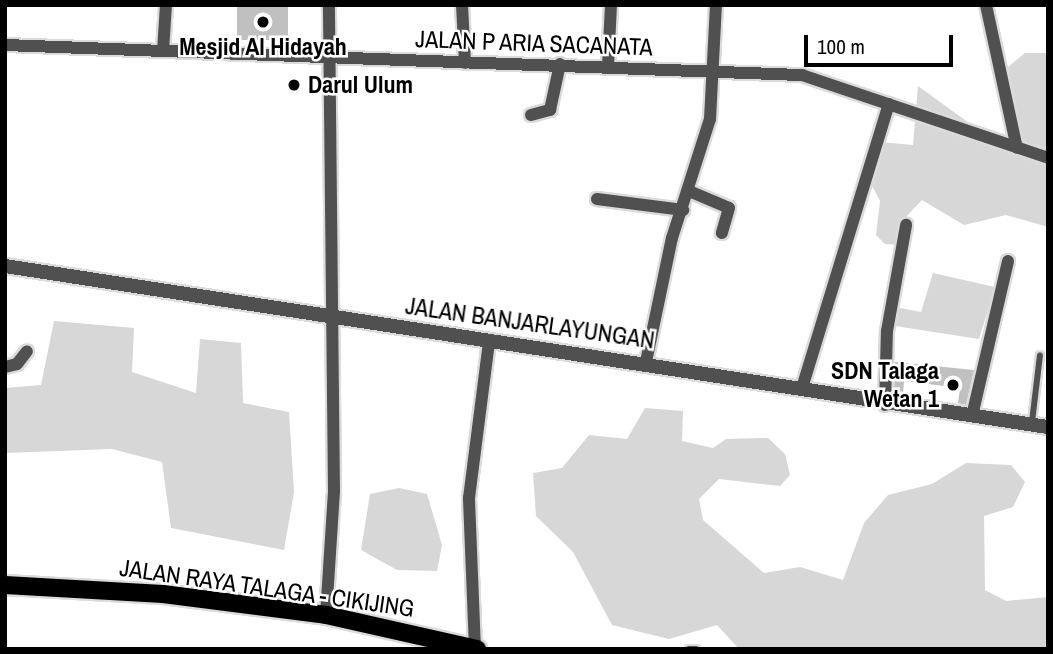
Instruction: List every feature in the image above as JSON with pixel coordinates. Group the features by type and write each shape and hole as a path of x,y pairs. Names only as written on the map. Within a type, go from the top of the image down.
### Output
{"main road":[{"name":"JALAN RAYA TALAGA - CIKIJING","path":"5,586 163,594 326,615 476,649"}],"street":[{"path":"163,51 166,5"},
{"path":"326,615 334,491 330,5"},
{"path":"462,5 465,62"},
{"path":"608,66 611,5"},
{"path":"646,362 683,210 710,119 715,71 716,5"},
{"path":"986,5 1017,148"},
{"name":"JALAN P ARIA SACANATA","path":"5,45 802,75 1048,158"},
{"path":"531,114 550,110 560,64"},
{"path":"802,388 889,104"},
{"path":"690,191 729,208 722,233"},
{"path":"597,199 683,210"},
{"path":"885,405 887,331 906,225"},
{"path":"972,416 1008,261"},
{"name":"JALAN BANJARLAYUNGAN","path":"5,266 489,342 646,362 885,405 1032,422 1048,427"},
{"path":"476,649 469,510 489,342"},
{"path":"5,367 18,364 27,351"}],"lane":[{"path":"1032,422 1040,355"},
{"path":"689,649 696,649"}],"shaded area":[{"path":"1025,53 1048,53 1048,227 1006,215 964,225 922,200 904,219 898,245 885,244 876,235 880,201 867,176 869,141 913,145 918,86 969,123 1019,142 1008,67"},
{"path":"933,273 995,287 979,339 882,324 885,305 921,312"},
{"path":"54,321 134,328 132,372 196,393 200,339 241,343 243,403 289,412 294,492 284,550 171,528 162,462 112,449 5,453 5,388 41,385"},
{"path":"645,408 683,411 682,441 713,448 726,439 768,438 785,454 790,475 780,486 719,479 699,499 703,520 764,573 800,567 843,580 864,523 888,495 932,484 966,463 1011,465 1025,482 1013,507 984,516 985,590 1006,601 1048,597 1048,649 739,649 717,625 669,639 612,625 573,552 536,516 533,473 562,468 589,435 627,439"},
{"path":"399,488 427,494 442,545 437,571 397,570 361,550 370,494"}],"building":[{"path":"237,5 288,5 288,40 237,40"},
{"name":"SDN Talaga Wetan 1","path":"895,362 974,370 966,405 958,403 960,388 904,381 903,395 894,394"}],"place":[{"name":"Mesjid Al Hidayah","path":"263,22"},
{"name":"Darul Ulum","path":"294,85"},
{"name":"SDN Talaga Wetan 1","path":"953,385"}]}
